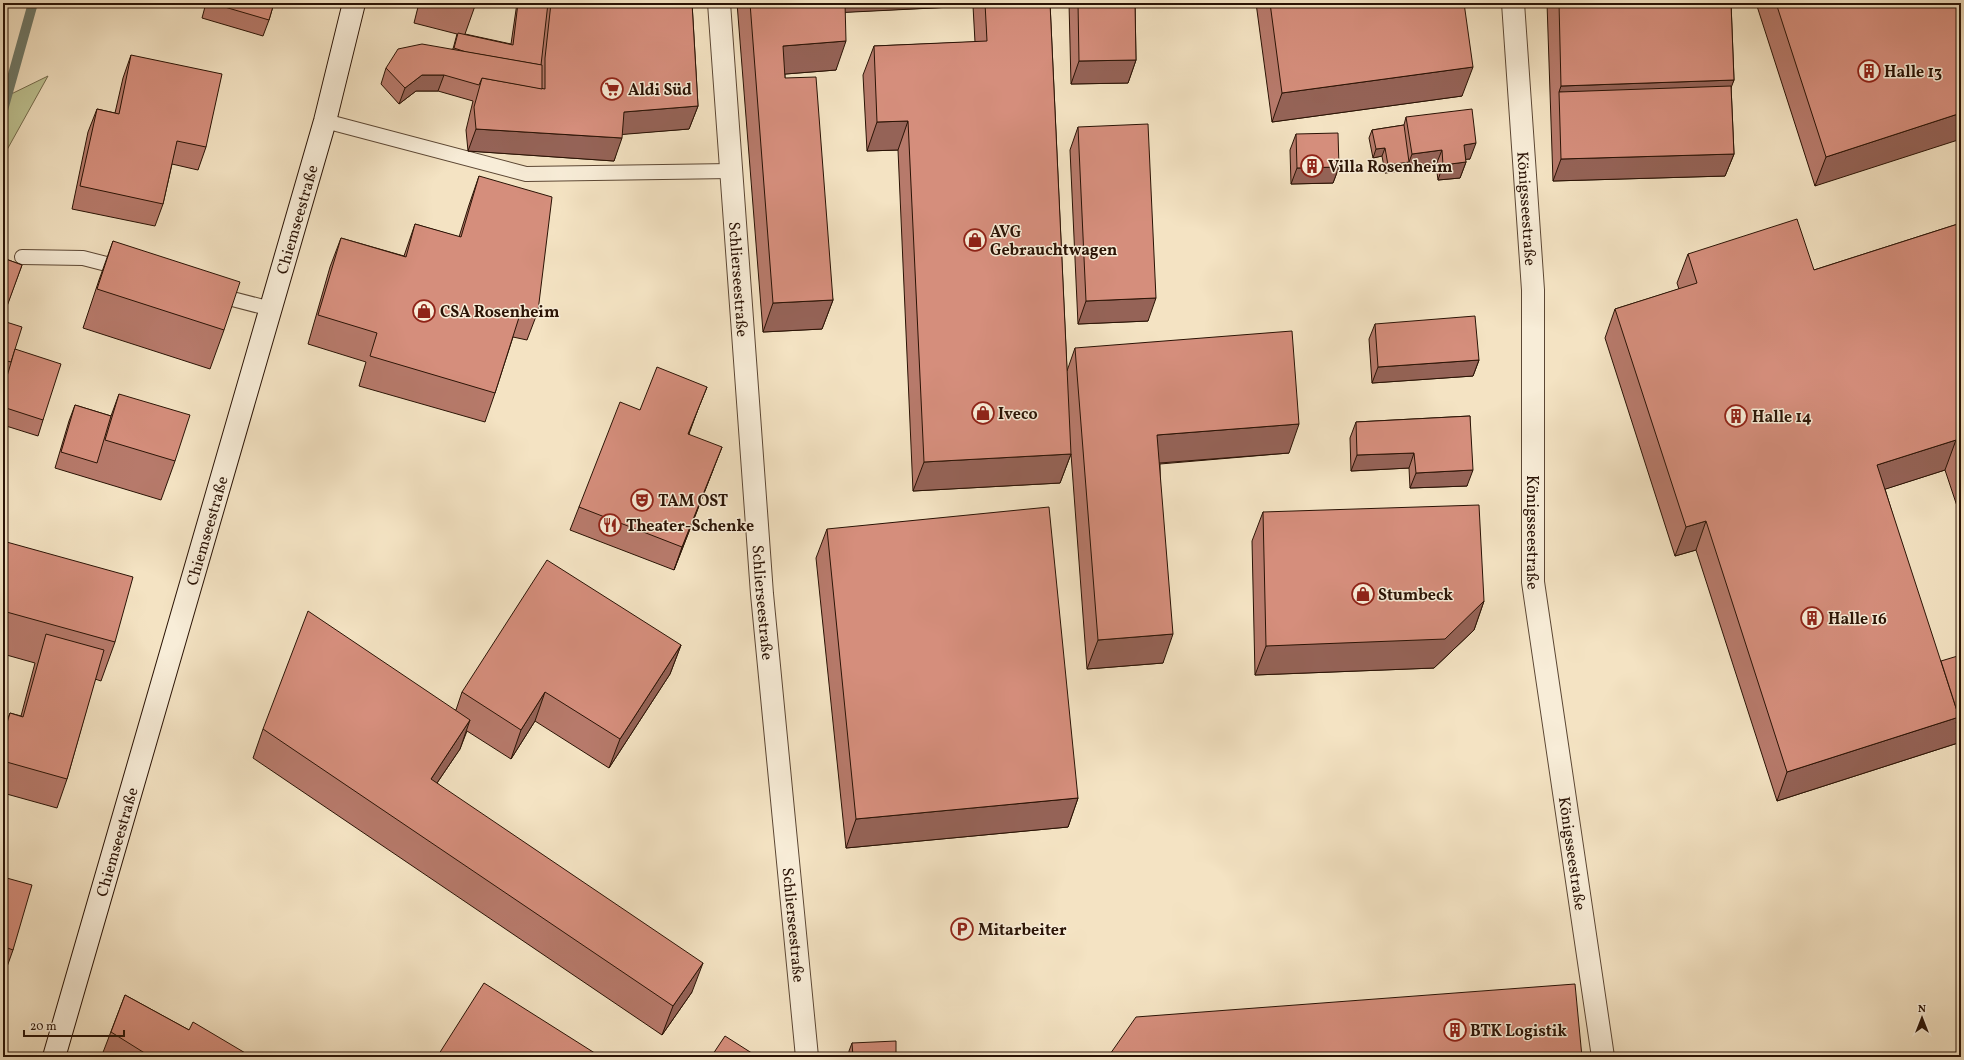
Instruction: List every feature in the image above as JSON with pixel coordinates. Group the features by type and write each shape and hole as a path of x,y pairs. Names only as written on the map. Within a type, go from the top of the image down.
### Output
{"street":[{"name":"Chiemseestraße","path":"54,1057 325,121 354,3"},
{"name":"Schlierseestraße","path":"719,3 762,594 807,1057"},
{"name":"Königsseestraße","path":"1514,3 1533,290 1533,582 1603,1057"}],"lane":[{"path":"325,121 526,174 731,171"},
{"path":"22,256 83,258 136,272"},
{"path":"203,291 270,309"}],"green space":[{"path":"48,76 3,157 3,98"}],"building":[{"path":"211,3 274,3 269,20"},
{"path":"518,3 548,3 541,65 466,52 454,48 458,33 513,45"},
{"name":"Aldi Süd","path":"551,3 692,3 698,106 624,112 622,138 476,129 474,107 482,78 545,89 545,58"},
{"path":"750,3 845,3 846,41 783,46 785,78 816,77 833,300 773,303"},
{"name":"AVG Gebrauchtwagen","path":"985,3 1050,3 1071,454 924,462 908,121 877,122 874,46 987,41"},
{"path":"1078,3 1135,3 1136,60 1079,61"},
{"path":"1270,3 1464,3 1473,67 1282,93"},
{"path":"1559,3 1731,3 1734,80 1561,86"},
{"name":"Halle 13","path":"1776,3 1961,3 1961,113 1826,157"},
{"path":"422,44 542,65 542,89 482,78 479,85 444,75 422,75 405,88 386,68 398,49"},
{"path":"131,55 222,74 206,147 177,141 163,204 80,186 97,109 119,114"},
{"path":"1731,86 1734,154 1561,159 1559,92"},
{"path":"1472,109 1476,143 1464,145 1466,162 1443,165 1442,150 1412,154 1406,117"},
{"path":"1148,124 1156,298 1086,301 1078,127"},
{"path":"1404,125 1409,162 1388,165 1385,148 1376,149 1372,130"},
{"path":"1338,133 1339,167 1297,168 1296,134"},
{"name":"CSA Rosenheim","path":"479,176 552,197 538,311 522,308 495,393 370,356 377,333 318,315 341,238 406,257 415,224 461,237"},
{"path":"1797,219 1814,270 1961,223 1961,456 1956,440 1877,465 1959,717 1787,772 1706,521 1686,527 1615,309 1697,283 1688,254"},
{"path":"113,241 240,282 224,330 97,289"},
{"path":"3,258 22,265 6,309 3,308"},
{"path":"1475,316 1479,360 1378,367 1375,324"},
{"path":"3,321 22,327 11,362 3,360"},
{"path":"1292,331 1299,424 1157,435 1173,634 1098,640 1075,348"},
{"path":"15,349 61,364 43,420 3,407 3,390"},
{"name":"TAM OST","path":"657,367 707,387 688,434 722,447 682,547 579,507 620,402 640,410"},
{"path":"119,394 190,415 175,461 105,440"},
{"path":"75,405 111,416 97,463 61,452"},
{"path":"1470,416 1473,470 1416,473 1414,453 1357,455 1356,422"},
{"name":"Stumbeck","path":"1479,505 1484,601 1445,639 1266,646 1263,512"},
{"path":"1049,507 1078,798 856,819 827,529"},
{"path":"3,541 133,577 115,642 3,611"},
{"path":"547,560 681,645 620,739 545,692 521,730 462,692"},
{"path":"308,611 470,720 431,779 703,963 673,1006 263,729"},
{"path":"46,634 104,650 67,779 3,761 3,736 10,713 23,717"},
{"path":"1961,655 1961,722 1956,723 1959,717 1941,661"},
{"path":"3,877 32,885 13,950 5,947 3,953"},
{"path":"484,983 601,1057 437,1057"},
{"path":"1575,984 1582,1057 1108,1057 1136,1017"},
{"path":"125,995 189,1030 193,1022 252,1057 151,1057 111,1032"},
{"path":"725,1036 758,1057 711,1057"},
{"path":"896,1041 896,1057 853,1057 852,1043"}],"waterway":[{"path":"3,110 33,3"}],"place":[{"name":"Halle 13","path":"1869,71"},
{"name":"Aldi Süd","path":"612,89"},
{"name":"Villa Rosenheim","path":"1312,166"},
{"name":"AVG Gebrauchtwagen","path":"975,240"},
{"name":"CSA Rosenheim","path":"424,311"},
{"name":"Iveco","path":"983,413"},
{"name":"Halle 14","path":"1736,416"},
{"name":"TAM OST","path":"642,500"},
{"name":"Theater-Schenke","path":"610,525"},
{"name":"Stumbeck","path":"1363,594"},
{"name":"Halle 16","path":"1812,618"},
{"name":"Mitarbeiter","path":"962,929"},
{"name":"BTK Logistik","path":"1455,1030"}]}
